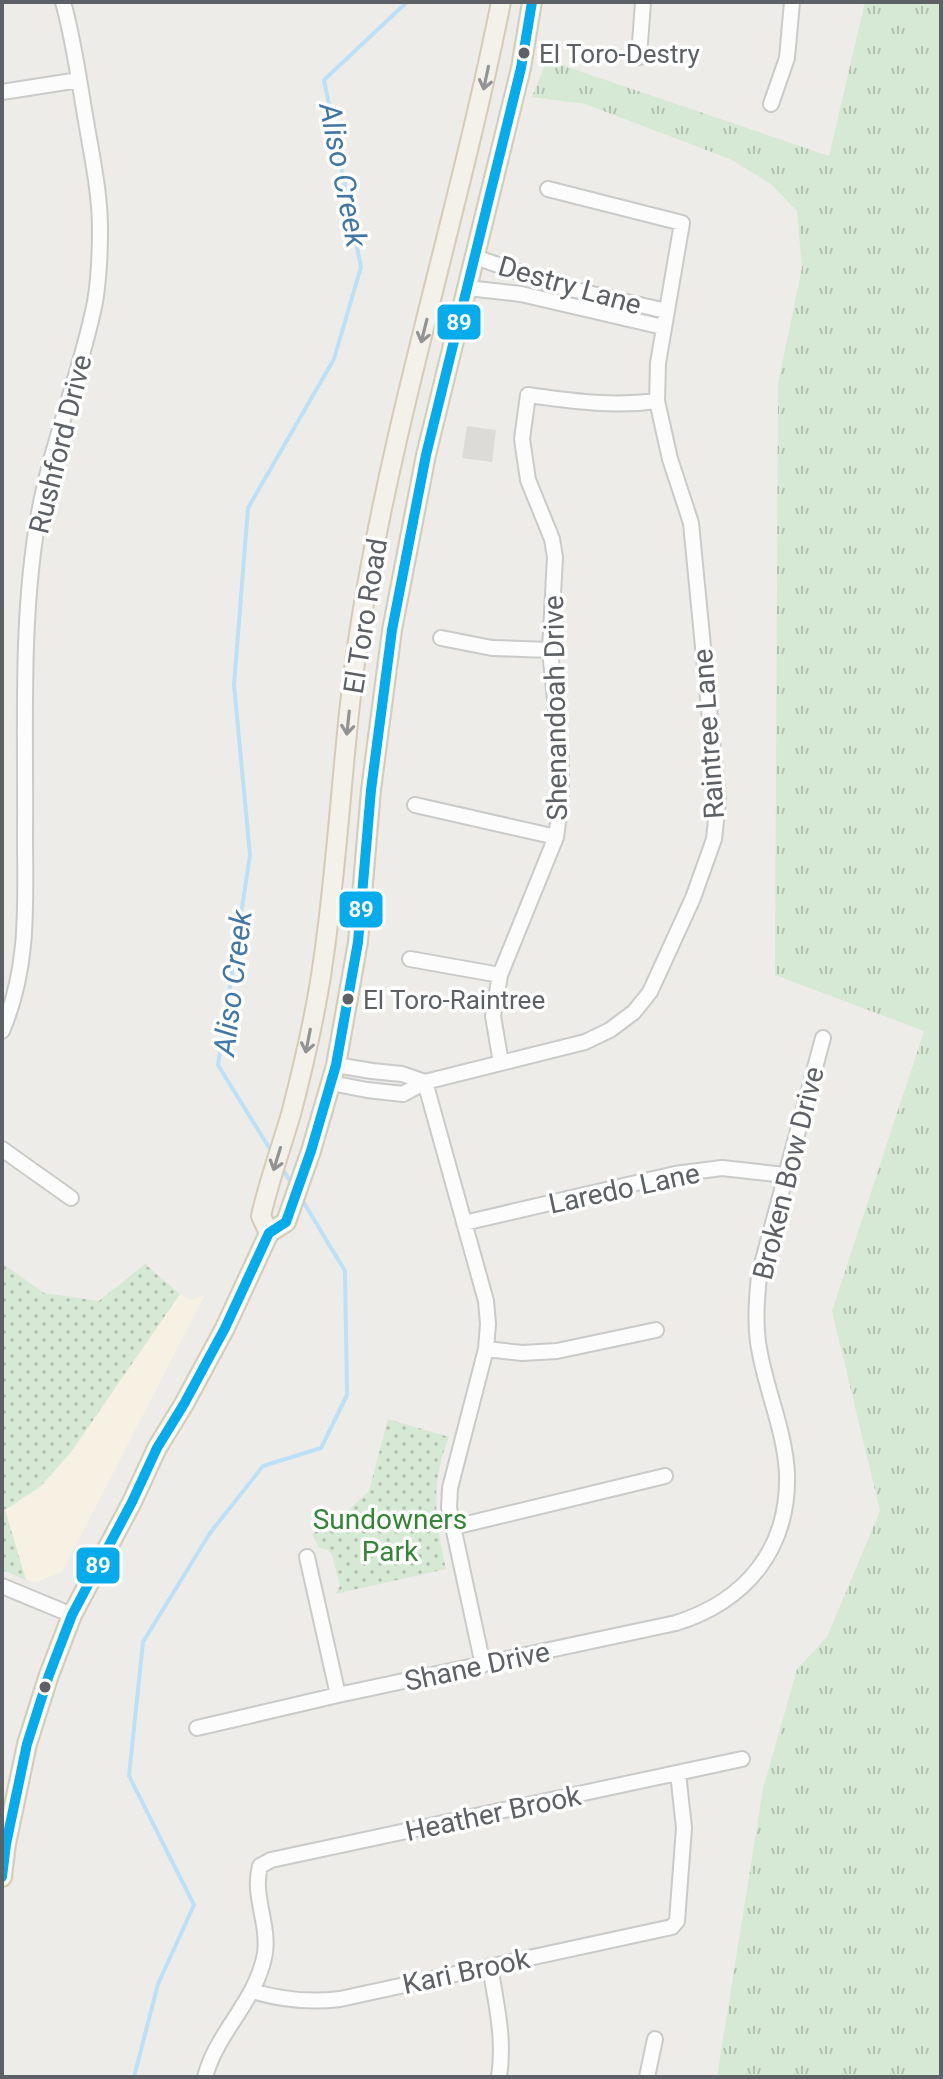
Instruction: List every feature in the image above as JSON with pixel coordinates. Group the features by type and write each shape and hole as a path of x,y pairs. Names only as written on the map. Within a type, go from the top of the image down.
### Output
{"main road":[{"name":"El Toro Road","path":"269,1233 261,1216 307,1048 323,965 343,761 362,616 403,415 485,82 501,2"},
{"name":"El Toro Road","path":"2,1877 27,1744 72,1615 126,1515 157,1448 225,1328 269,1233 286,1222 334,1074 358,942 371,790 392,630 426,455 521,68 532,2"}],"street":[{"name":"Rushford Drive","path":"2,1031 10,1011 25,942 26,687 33,556 46,478 91,317 99,265 99,203 70,27 63,2"},
{"path":"639,57 643,2"},
{"path":"771,104 787,58 792,2"},
{"path":"2,92 79,80"},
{"name":"Raintree Lane","path":"334,1074 382,1092 403,1094 425,1082 585,1042 610,1030 634,1012 650,992 693,898 714,839 718,801 691,523 670,459 657,401 663,327 682,223 548,189"},
{"name":"Destry Lane","path":"475,257 540,281 666,311"},
{"path":"535,298 540,281"},
{"name":"Destry Lane","path":"467,288 535,298 663,327"},
{"path":"611,315 615,299"},
{"name":"Shenandoah Drive","path":"501,1063 493,1016 500,975 556,837 561,801 561,760 550,650 555,557 552,539 528,480 522,439 528,395 601,405 657,401"},
{"path":"441,638 492,648 550,650"},
{"path":"415,805 556,837"},
{"path":"410,959 500,975"},
{"name":"Broken Bow Drive","path":"747,1582 768,1556 779,1532 787,1473 758,1342 759,1275 823,1038"},
{"path":"382,1092 384,1072"},
{"name":"Raintree Lane","path":"334,1074 384,1072 425,1082"},
{"path":"425,1082 486,1301 486,1349 450,1488 449,1508 483,1665"},
{"path":"2,1149 71,1198"},
{"name":"Laredo Lane","path":"464,1223 675,1174 722,1168 785,1175"},
{"path":"486,1349 522,1353 557,1351 656,1330"},
{"path":"454,1527 665,1476"},
{"path":"307,1557 338,1695"},
{"name":"Shane Drive","path":"197,1728 676,1623 718,1605 747,1582"},
{"path":"2,1586 72,1615"},
{"name":"Heather Brook","path":"252,1991 264,1953 265,1927 256,1881 260,1866 271,1860 742,1759"},
{"name":"Kari Brook","path":"252,1991 298,2001 320,2001 672,1927 677,1921 684,1828 678,1773"},
{"path":"490,1966 503,2053 499,2077"},
{"path":"205,2077 212,2053 252,1991"},
{"path":"647,2077 655,2039"}],"shaded area":[{"path":"467,426 496,430 492,462 462,458"},
{"path":"180,1294 191,1300 205,1295 62,1572 36,1582 26,1580 5,1510 41,1486 71,1452"}],"green space":[{"path":"865,2 941,2 941,2077 717,2077 763,1789 797,1669 827,1637 880,1511 832,1311 924,1031 775,975 778,384 802,268 797,211 771,184 730,159 585,104 532,97 547,60 829,156"},
{"path":"2,1263 44,1293 99,1301 145,1264 180,1294 71,1452 41,1486 5,1510 26,1580 2,1570"},
{"name":"Sundowners Park","path":"388,1419 449,1437 439,1471 436,1502 446,1569 335,1594 340,1586 332,1555 327,1549 319,1548 312,1534 343,1515 369,1491"}],"waterway":[{"name":"Aliso Creek","path":"273,1154 218,1065 250,855 234,685 248,508 334,359 361,267 324,80 407,2"},
{"name":"Aliso Creek","path":"282,1168 292,1184"},
{"name":"Aliso Creek","path":"134,2077 158,1984 194,1905 129,1776 143,1642 210,1533 263,1466 321,1448 347,1395 345,1271 301,1198"}],"transit line":[{"name":"89","path":"2,1877 27,1744 72,1615 157,1448 225,1328 269,1233 286,1222 336,1065 358,942 371,790 392,630 426,455 521,68 532,2"}],"place":[{"name":"El Toro-Destry","path":"524,53"},
{"name":"El Toro-Raintree","path":"348,999"}]}
